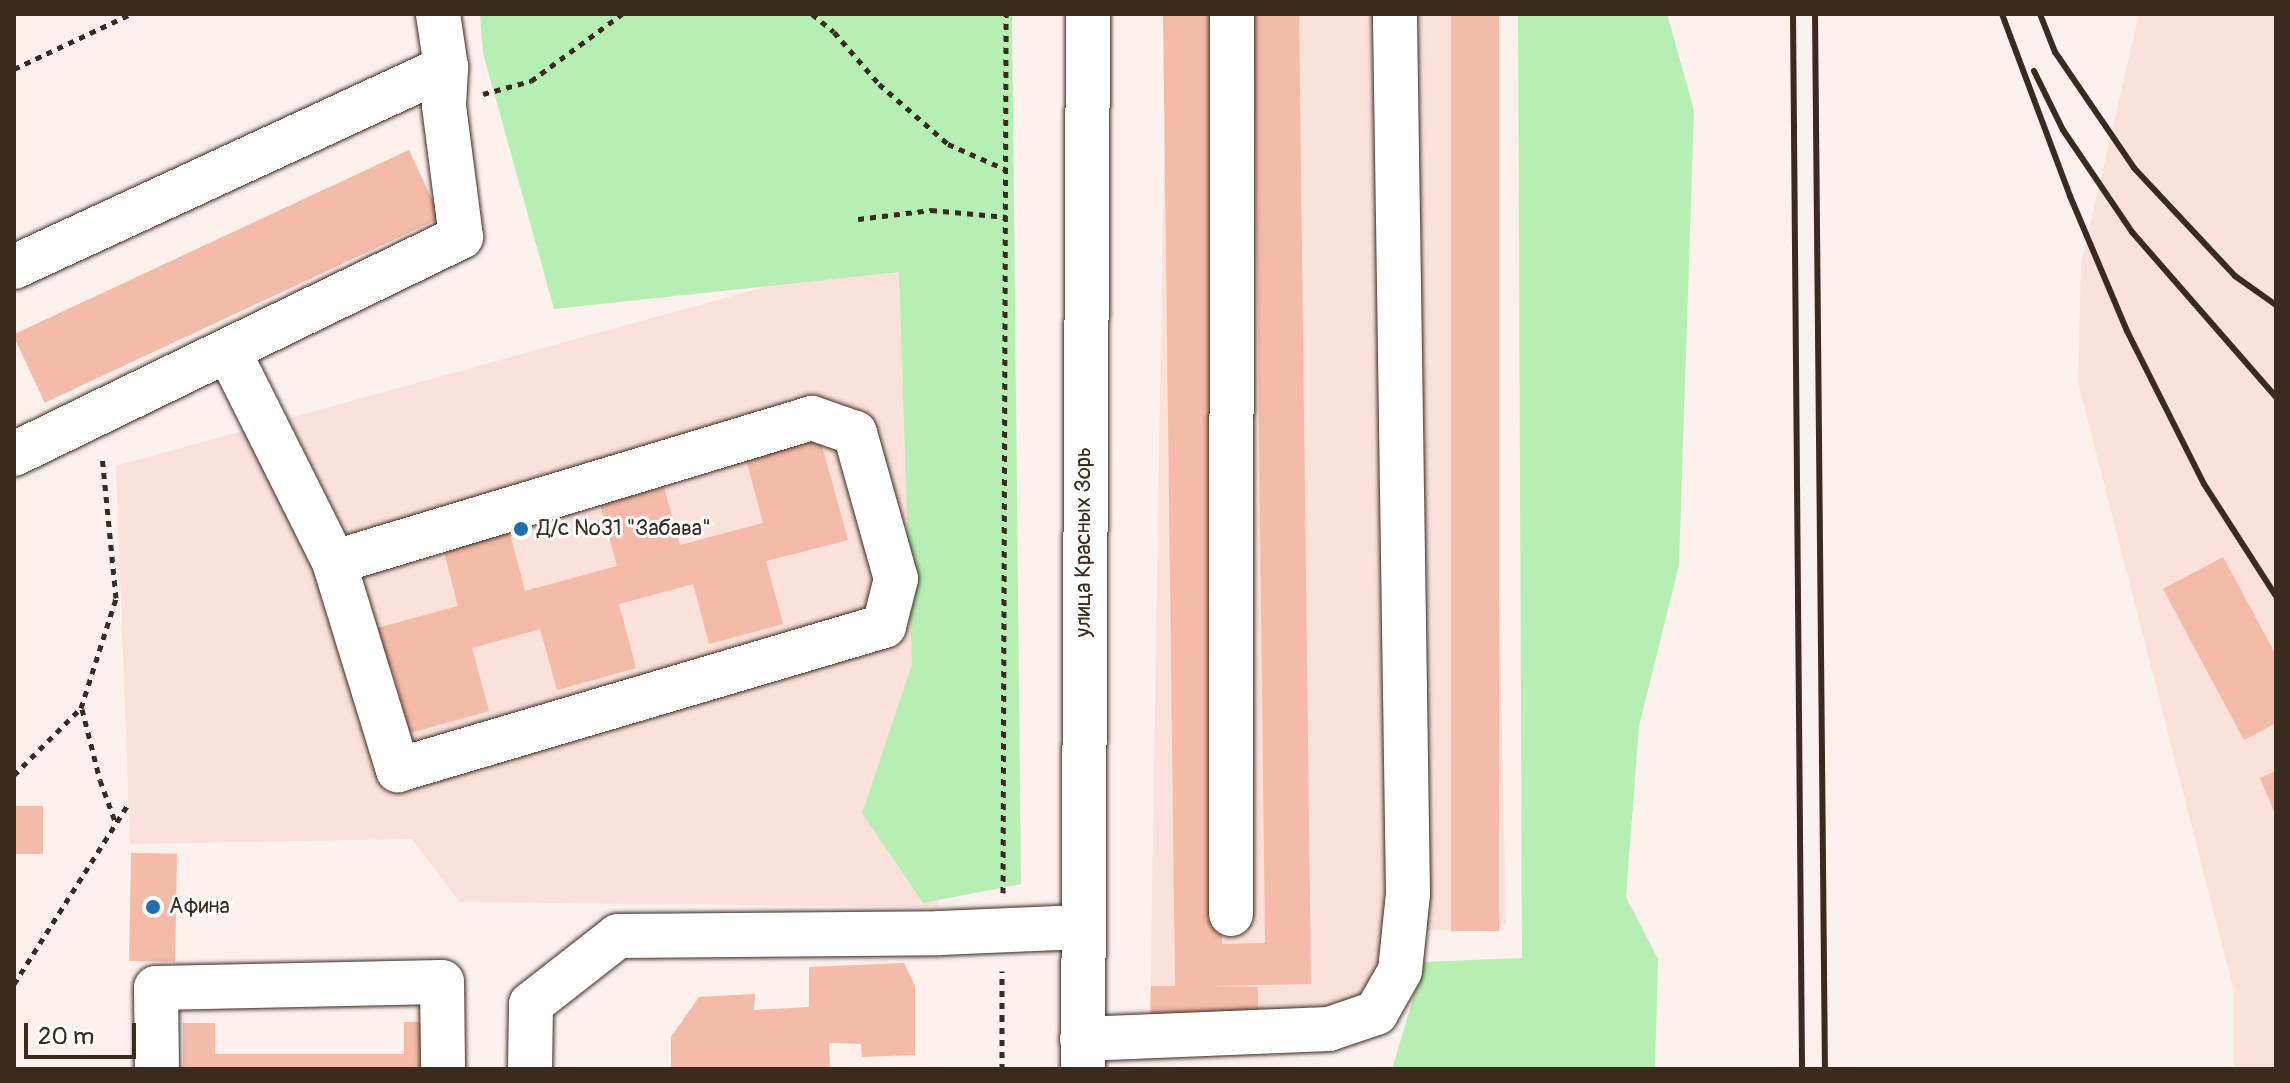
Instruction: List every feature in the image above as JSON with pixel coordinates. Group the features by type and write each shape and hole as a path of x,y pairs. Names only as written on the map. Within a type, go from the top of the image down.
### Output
{"street":[{"path":"14,454 461,237 438,14"},
{"name":"улица Красных Зорь","path":"1083,1054 1088,14"},
{"path":"1231,914 1232,14"},
{"path":"1083,1054 1329,1029 1376,1013 1400,971 1408,894 1395,14"},
{"path":"14,267 445,86"},
{"path":"229,352 334,562 398,770 884,626 896,579 855,433 812,418 334,562"},
{"path":"530,1069 531,1004 618,936 1082,927"},
{"path":"157,1069 156,988 442,982 443,1069"}],"path":[{"path":"14,69 131,14"},
{"path":"445,86 531,81 622,14"},
{"path":"812,14 834,32 879,84 948,144 1007,170"},
{"path":"1002,1069 1006,14"},
{"path":"858,219 931,210 1007,217"},
{"path":"14,775 81,708 116,598 97,414"},
{"path":"81,708 100,780 116,824"},
{"path":"14,984 129,803"}],"shaded area":[{"path":"1166,14 1487,14 1506,924 1418,932 1377,1008 1150,1019"},
{"path":"2139,14 2276,14 2276,1069 2234,1069 2234,991 2078,382 2081,264"},
{"name":"Д/с №31 \"Забава\"","path":"913,246 939,907 460,902 412,839 130,844 116,466"}],"green space":[{"path":"480,14 1012,14 1021,884 923,903 862,813 912,665 899,272 554,309 483,53"},
{"path":"1518,14 1667,14 1694,110 1679,565 1639,726 1626,897 1658,959 1655,1069 1392,1069 1424,962 1522,958"}],"building":[{"path":"1163,14 1211,14 1222,944 1265,943 1254,14 1299,14 1311,984 1213,986 1258,987 1258,1020 1150,1019 1151,986 1175,986"},
{"path":"1451,14 1499,14 1499,931 1451,931"},
{"path":"409,150 441,218 45,403 14,334"},
{"path":"819,435 848,540 766,561 783,624 709,644 693,584 619,604 636,668 557,690 540,629 472,648 489,711 410,733 392,666 381,670 370,630 458,606 443,548 509,530 525,591 617,566 600,504 664,487 680,545 763,523 745,456"},
{"path":"2223,557 2276,655 2276,723 2244,740 2163,589"},
{"path":"2276,771 2276,816 2260,778"},
{"path":"14,806 43,806 43,854 14,854"},
{"name":"Афина","path":"131,853 177,854 175,962 129,961"},
{"path":"904,963 915,986 915,1055 862,1057 861,1044 829,1043 830,1069 671,1069 671,1037 699,997 755,994 754,1010 809,1007 809,967"},
{"path":"404,1022 436,1022 436,1069 183,1069 183,1023 215,1023 215,1054 404,1054"}],"railway":[{"path":"1793,14 1802,1069"},
{"path":"1815,14 1825,1069"},
{"path":"2002,14 2070,196 2127,331 2204,484 2276,596"},
{"path":"2040,14 2055,52 2134,168 2235,276 2276,305"},
{"path":"2034,71 2063,130 2132,232 2276,397"}],"place":[{"name":"Д/с №31 \"Забава\"","path":"521,529"},
{"name":"Афина","path":"153,907"}]}
